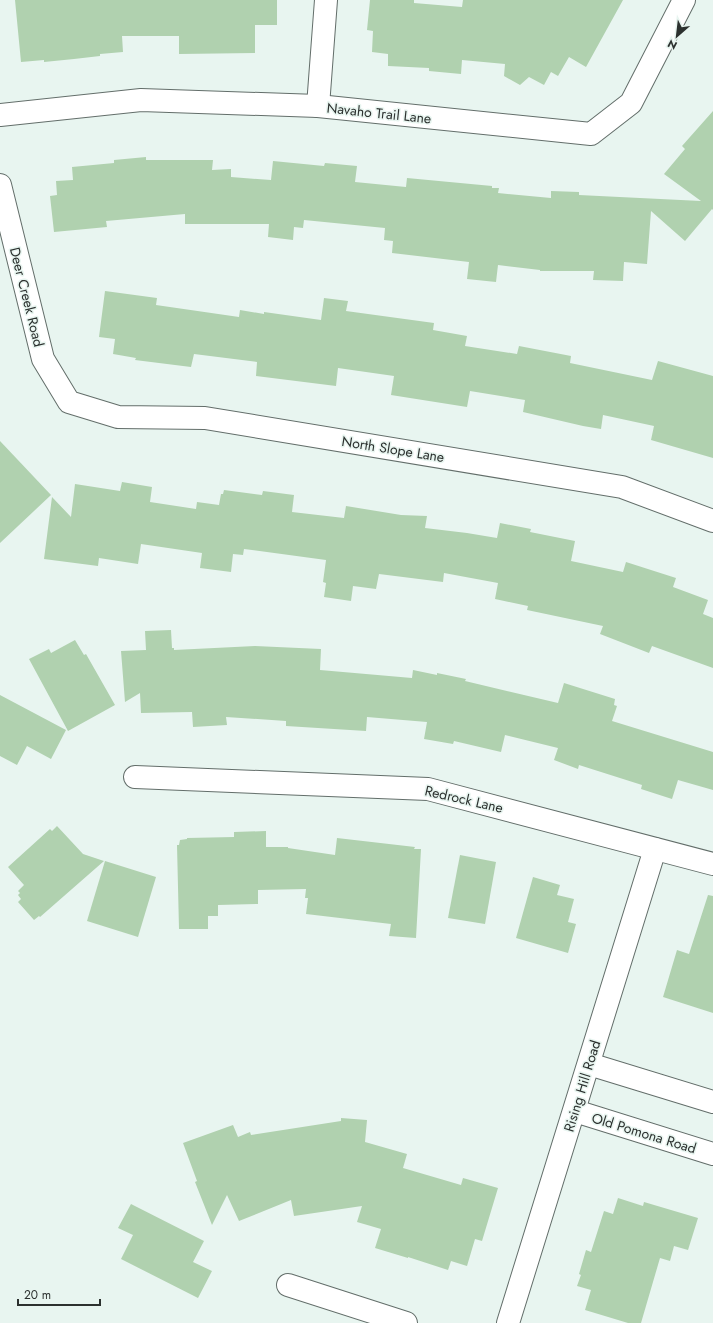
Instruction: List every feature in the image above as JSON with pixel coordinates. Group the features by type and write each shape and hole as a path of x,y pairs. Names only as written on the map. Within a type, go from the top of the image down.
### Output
{"street":[{"path":"318,106 326,0"},
{"name":"Navaho Trail Lane","path":"0,115 141,100 318,106 591,134 631,103 684,0"},
{"name":"Deer Creek Road","path":"0,185 43,359 69,402"},
{"name":"North Slope Lane","path":"69,402 118,417 205,418 622,487 713,522"},
{"name":"Redrock Lane","path":"135,777 428,789 713,864"},
{"name":"Rising Hill Road","path":"508,1323 575,1112 655,849"},
{"path":"589,1064 713,1102"},
{"name":"Old Pomona Road","path":"575,1112 713,1154"},
{"path":"288,1285 406,1323"}],"building":[{"path":"15,0 277,0 277,25 255,25 255,53 179,54 179,36 122,36 123,52 44,62 44,60 21,62"},
{"path":"370,0 414,0 414,3 462,7 463,0 623,0 586,67 569,57 558,76 551,72 544,85 529,77 520,85 504,76 505,64 462,60 461,74 429,71 429,68 388,66 388,54 372,52 373,31 367,30"},
{"path":"713,111 713,210 712,209 685,241 651,211 647,264 624,262 623,281 593,280 594,271 540,271 498,265 496,282 467,279 469,262 392,253 393,241 384,240 385,228 304,220 303,228 294,227 293,240 268,237 269,224 185,224 185,214 106,221 107,227 54,232 50,196 57,195 56,181 73,180 72,167 114,163 114,160 146,157 146,160 213,160 212,170 231,169 231,177 271,180 273,161 324,166 325,163 357,166 355,182 406,187 407,178 492,186 492,188 499,188 498,193 551,198 551,191 579,192 579,195 701,201 664,174 685,149 682,146"},
{"path":"105,291 157,298 156,305 239,317 240,310 321,320 324,298 348,301 346,311 434,323 433,330 467,336 465,346 517,354 519,346 571,356 570,363 652,380 658,361 713,376 713,458 651,440 654,426 603,415 601,429 523,412 525,400 470,391 467,407 391,395 394,376 338,368 336,386 256,376 257,362 194,354 191,367 135,360 136,358 113,354 115,339 99,337"},
{"path":"0,441 51,495 0,543"},
{"path":"122,482 152,487 150,502 196,509 197,502 219,505 221,494 223,494 224,490 262,495 263,491 294,495 292,512 344,518 346,506 401,515 427,516 425,528 497,538 500,523 531,529 530,532 575,541 571,561 623,572 626,562 676,578 673,587 708,600 703,614 713,618 713,668 652,646 649,653 600,634 603,626 527,610 528,606 495,599 498,583 444,573 443,582 379,574 376,589 353,586 351,601 324,597 326,583 323,582 326,560 244,549 243,555 233,554 231,572 200,568 202,553 141,544 138,564 99,558 98,566 44,559 52,497 71,517 75,484 120,491"},
{"path":"171,630 172,648 174,648 174,650 255,646 321,649 320,670 412,678 413,670 437,675 437,673 558,703 564,683 615,699 614,705 617,706 612,721 713,752 713,790 678,780 672,799 641,789 642,785 579,765 578,769 554,760 558,748 505,735 501,752 454,741 453,744 424,739 427,722 367,717 366,731 286,726 286,721 226,717 227,725 193,727 192,712 141,713 140,693 125,702 121,651 146,650 145,631"},
{"path":"75,640 84,655 86,654 115,705 68,731 29,659 49,649 51,653"},
{"path":"0,695 66,730 51,759 27,746 17,765 0,756"},
{"path":"57,826 83,854 104,861 40,917 39,916 34,920 18,902 21,899 18,895 20,893 18,891 24,885 8,867 50,829 52,831"},
{"path":"266,831 266,847 288,847 335,855 337,838 415,847 414,849 421,849 416,938 389,936 391,924 306,914 308,898 305,898 306,889 258,890 258,904 218,905 218,916 208,916 208,929 179,929 177,845 179,845 180,840 187,838 234,837 234,832"},
{"path":"460,855 496,862 485,924 448,918"},
{"path":"105,861 156,877 138,937 87,921"},
{"path":"533,877 560,885 557,895 574,899 568,922 576,924 568,953 516,938"},
{"path":"708,895 713,896 713,1013 663,997 677,950 689,954"},
{"path":"341,1118 367,1120 365,1142 407,1154 403,1168 461,1185 463,1178 498,1188 482,1241 475,1239 467,1266 451,1261 448,1270 375,1248 381,1229 357,1222 362,1206 294,1216 291,1200 239,1221 227,1195 212,1225 195,1182 197,1181 183,1143 233,1125 238,1137 250,1132 251,1135 341,1121"},
{"path":"618,1198 643,1206 644,1202 698,1218 688,1250 674,1246 670,1261 660,1258 641,1323 628,1323 585,1310 591,1290 577,1286 581,1275 579,1274 586,1250 591,1252 604,1211 613,1214"},
{"path":"131,1204 204,1241 193,1262 212,1271 198,1298 121,1259 133,1235 118,1228"}]}
